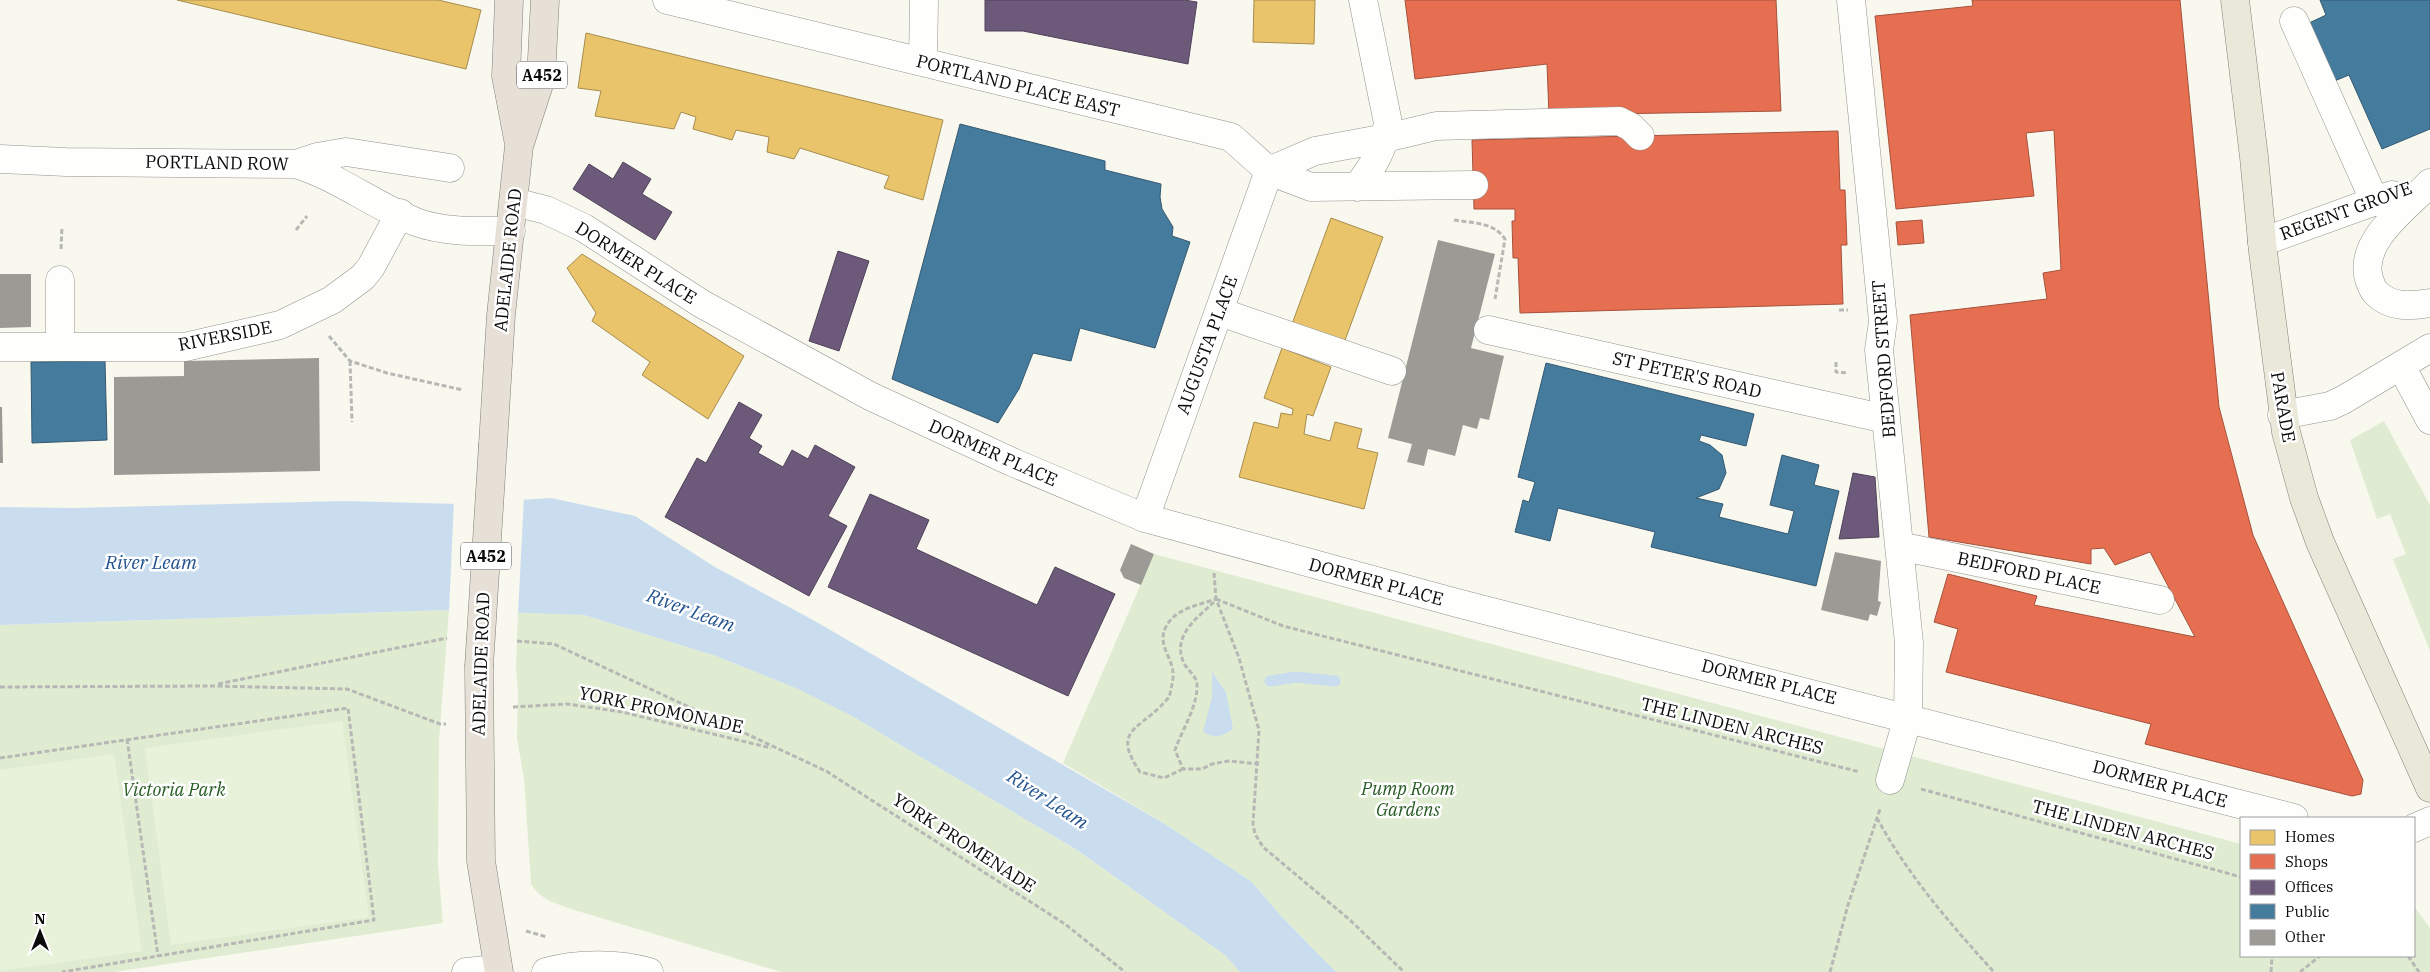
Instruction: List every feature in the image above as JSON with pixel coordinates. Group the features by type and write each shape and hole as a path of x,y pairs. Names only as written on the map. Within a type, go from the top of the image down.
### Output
{"highway":[{"name":"ADELAIDE ROAD","path":"509,0 506,76 519,146"},
{"name":"ADELAIDE ROAD","path":"499,970 481,861 478,667 501,315 519,146 541,78 545,0"}],"main road":[{"name":"PARADE","path":"2235,0 2282,415 2296,474 2320,542 2430,788"}],"street":[{"name":"PORTLAND PLACE EAST","path":"667,0 1232,137 1268,171 1311,187 1474,185"},
{"path":"923,62 924,0"},
{"path":"1357,186 1373,167 1386,138 1388,122 1363,0"},
{"name":"BEDFORD STREET","path":"1851,0 1883,321 1879,350 1909,643 1908,717 1890,780"},
{"path":"2294,21 2375,202"},
{"path":"1268,171 1315,151 1386,138 1436,126 1478,124 1491,108 1516,108 1544,122 1619,121 1631,127 1640,136"},
{"path":"296,164 317,157 346,152 450,168"},
{"name":"PORTLAND ROW","path":"0,159 66,162 296,164 321,173 416,222 443,228 511,231"},
{"name":"AUGUSTA PLACE","path":"1145,518 1220,312 1268,171"},
{"name":"REGENT GROVE","path":"2262,242 2375,202 2430,179"},
{"name":"REGENT GROVE","path":"2430,183 2389,222 2380,234 2368,260 2370,282 2373,291 2390,303 2401,306 2430,303"},
{"name":"DORMER PLACE","path":"514,202 546,210 584,228 702,304 870,396 1035,473 1145,518 1440,599 1908,717 2290,817"},
{"name":"RIVERSIDE","path":"0,347 185,347 258,331 310,313 332,300 362,277 371,267 400,214"},
{"path":"60,280 60,347"},
{"path":"1220,312 1392,371"},
{"name":"ST PETER'S ROAD","path":"1488,330 1886,419"},
{"path":"2282,415 2336,403 2355,394 2430,348"},
{"path":"2401,366 2430,420"},
{"name":"BEDFORD PLACE","path":"1899,546 2160,600"},
{"path":"2415,828 2430,821"},
{"path":"551,971 568,966 635,968 649,972"},
{"path":"466,972 499,970"}],"path":[{"path":"296,230 307,216"},
{"path":"1447,218 1492,227 1500,231 1505,239 1494,303"},
{"path":"1839,310 1849,310"},
{"path":"310,313 350,361 388,373 467,391"},
{"path":"350,361 352,422"},
{"path":"1214,573 1216,599 1239,658 1259,730 1255,834 1263,847 1350,920 1404,972"},
{"path":"1183,769 1175,750 1193,706 1197,684 1193,674 1185,664 1179,646 1185,629 1216,599"},
{"path":"1216,599 1180,611 1166,625 1162,642 1174,672 1170,697 1152,714 1134,726 1127,742 1131,759 1140,772 1164,778 1183,769 1202,769 1228,761 1259,764"},
{"name":"THE LINDEN ARCHES","path":"1216,599 1283,626 1890,780 2240,877"},
{"path":"213,686 447,638"},
{"path":"517,641 554,644 779,750"},
{"path":"0,687 213,686 347,689 440,724 450,724"},
{"name":"YORK PROMONADE","path":"506,707 567,704 622,712 779,750"},
{"path":"0,758 348,708 374,920 62,972"},
{"path":"127,739 158,956"},
{"name":"YORK PROMENADE","path":"779,750 826,771 1016,892 1065,924 1125,972"},
{"path":"1830,972 1848,905 1890,780"},
{"path":"1876,817 1892,845 1929,896 1994,972"},
{"path":"2272,957 2272,972"},
{"path":"2300,972 2319,957"},
{"path":"2409,957 2419,972"}],"green space":[{"path":"2384,421 2430,505 2430,651 2393,559 2406,554 2390,514 2377,519 2350,440"},
{"name":"Pump Room Gardens","path":"1154,554 2240,844 2240,957 2415,957 2415,907 2430,928 2430,972 1336,972 1282,917 1252,882 1165,824 1063,763"},
{"name":"Victoria Park","path":"449,610 439,740 438,865 443,923 114,972 0,972 0,625"},
{"path":"518,611 584,615 716,656 798,689 852,716 1077,850 1225,955 1240,972 781,972 571,909 548,900 531,884 524,779 517,738 518,692 516,669"},
{"path":"342,721 369,917 171,945 145,748"},
{"path":"114,754 142,951 0,971 0,770"}],"water":[{"name":"River Leam","path":"551,498 635,516 715,567 813,620 1165,824 1252,882 1282,917 1336,972 1240,972 1225,955 1077,850 852,716 798,689 716,656 584,615 449,610 0,625 0,507 75,508 344,501 459,504"},
{"path":"1212,672 1226,692 1233,729 1218,736 1211,736 1203,732 1212,697"}],"pier":[{"path":"524,497 518,614 449,612 454,501"}],"building: Homes":[{"path":"177,0 438,0 481,10 466,69"},
{"path":"1254,0 1315,0 1314,44 1253,42"},
{"path":"586,33 943,120 923,200 884,188 889,176 800,148 794,159 767,152 769,137 736,130 732,140 693,129 696,117 681,112 674,129 595,116 601,91 578,88"},
{"path":"1331,218 1383,237 1344,343 1292,324"},
{"path":"582,254 744,356 708,419 642,375 650,362 592,321 596,313 567,268"},
{"path":"1282,348 1331,367 1313,416 1307,414 1304,434 1330,441 1335,422 1362,429 1357,448 1378,453 1364,509 1239,477 1254,422 1278,428 1281,413 1292,415 1293,409 1264,398"}],"building: Shops":[{"path":"1405,0 1776,0 1781,111 1549,115 1547,64 1415,79"},
{"path":"1972,0 2180,0 2219,407 2253,535 2363,780 2361,794 2352,796 2145,744 2151,724 1946,672 1958,629 1934,622 1948,574 2037,596 2034,605 2195,637 2150,552 2115,565 2104,548 2091,549 2091,564 1929,537 1910,315 2047,299 2043,273 2061,270 2054,130 2026,133 2034,196 1896,209 1875,16 1973,6"},
{"path":"1838,131 1840,190 1845,190 1847,245 1841,245 1843,304 1520,313 1518,258 1513,258 1512,221 1515,221 1515,209 1474,209 1472,140"},
{"path":"1922,220 1924,243 1898,245 1896,222"}],"building: Offices":[{"path":"985,0 1184,0 1197,2 1188,64 1023,31 985,31"},
{"path":"623,162 651,179 642,194 672,212 655,240 573,189 589,164 613,179"},
{"path":"838,251 869,261 839,351 809,341"},
{"path":"739,402 762,415 749,438 762,446 758,453 783,467 792,450 808,459 815,445 855,467 828,516 847,526 809,596 665,517 697,458 706,463"},
{"path":"1853,473 1875,477 1879,537 1839,539"},
{"path":"870,494 929,520 916,549 1037,605 1055,567 1115,594 1068,696 828,587"}],"building: Public":[{"path":"2320,0 2430,0 2430,129 2382,149 2349,75 2332,82 2307,24 2326,15"},
{"path":"960,124 1105,161 1105,170 1161,184 1160,197 1162,209 1173,227 1172,236 1190,242 1155,348 1080,328 1071,361 1033,353 1019,389 998,423 892,379"},
{"path":"105,361 107,440 32,443 31,362"},
{"path":"1546,363 1754,414 1746,446 1701,435 1699,441 1710,445 1722,455 1726,473 1719,489 1696,498 1723,504 1719,517 1788,534 1794,511 1770,505 1782,455 1819,465 1814,485 1839,491 1816,586 1651,547 1655,532 1558,508 1550,541 1515,532 1523,500 1529,502 1535,482 1518,477"}],"building: Other":[{"path":"1438,240 1495,254 1471,348 1504,356 1489,420 1480,418 1477,429 1463,425 1455,456 1428,449 1424,466 1407,462 1412,444 1388,438"},
{"path":"0,274 31,274 31,327 0,328"},
{"path":"319,358 320,471 114,475 114,377 184,376 184,361"},
{"path":"0,407 2,407 3,463 0,463"},
{"path":"1131,544 1154,554 1141,585 1124,578 1120,570"},
{"path":"1835,552 1881,561 1878,601 1881,602 1877,616 1870,614 1868,621 1821,610"}],"waterway":[{"path":"1270,681 1296,677 1335,681"}]}
